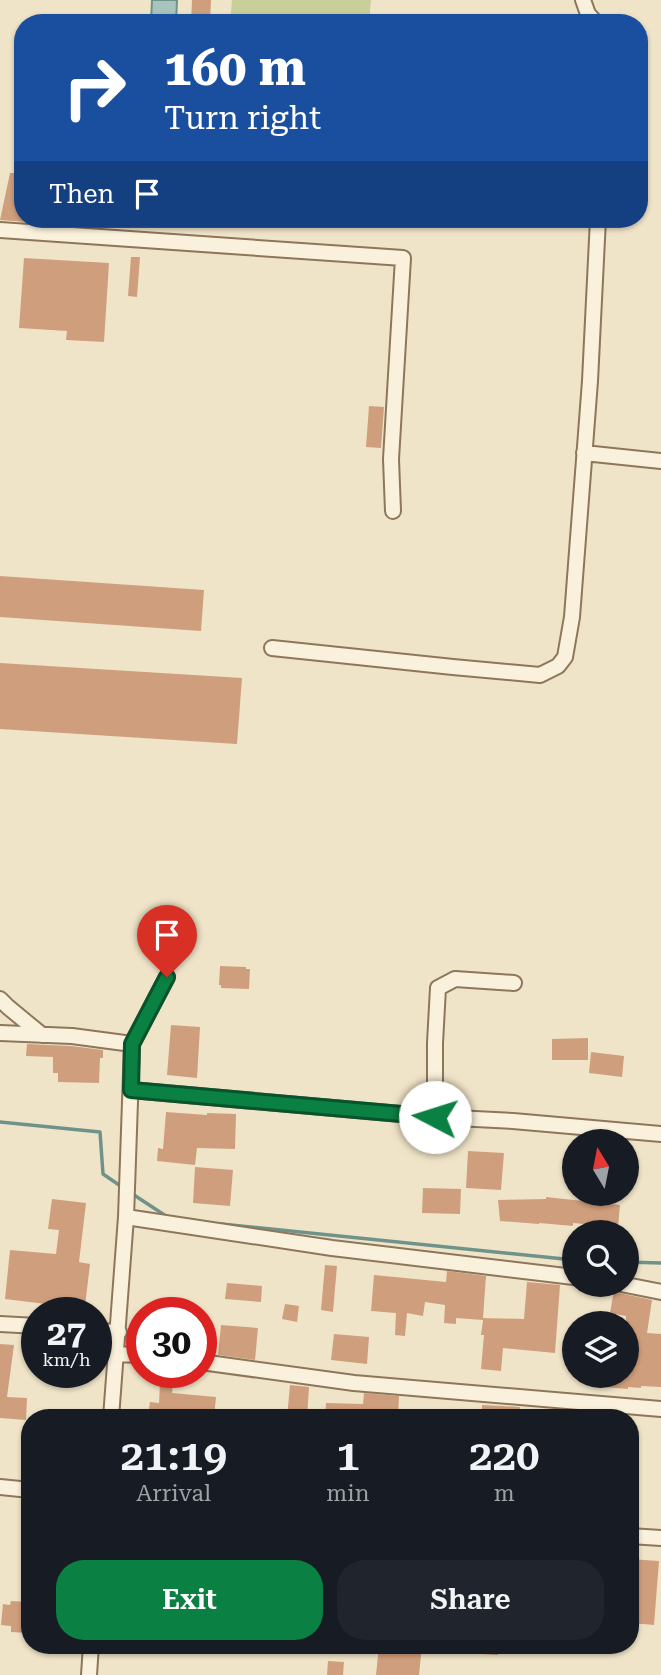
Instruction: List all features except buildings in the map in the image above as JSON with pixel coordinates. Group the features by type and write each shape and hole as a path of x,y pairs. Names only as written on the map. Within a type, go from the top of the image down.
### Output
{"street":[{"path":"272,648 540,674 558,666 565,657 572,617 597,228"},
{"path":"0,230 403,258 391,459 393,511"},
{"path":"584,453 661,461"},
{"path":"112,1409 126,1217 132,1044 167,977"},
{"path":"435,1117 438,988 455,979 514,983"},
{"path":"0,999 42,1035"},
{"path":"0,1033 72,1036 132,1044"},
{"path":"131,1090 661,1134"},
{"path":"126,1217 332,1248 562,1276"},
{"path":"639,1288 661,1292"},
{"path":"0,1324 21,1325"},
{"path":"112,1332 118,1332"},
{"path":"116,1354 126,1354"},
{"path":"217,1364 354,1384 661,1409"},
{"path":"0,1487 21,1489"},
{"path":"639,1537 661,1538"},
{"path":"89,1675 90,1654"}],"green space":[{"path":"232,0 371,0 370,14 231,14"}],"water":[{"path":"152,0 177,0 176,14 151,14"}],"waterway":[{"path":"0,1122 100,1132 103,1174 122,1187"},
{"path":"131,1193 169,1218"},
{"path":"221,1224 562,1259"},
{"path":"639,1262 661,1263"}],"route":[{"path":"167,977 132,1044 131,1090 435,1117"}]}
